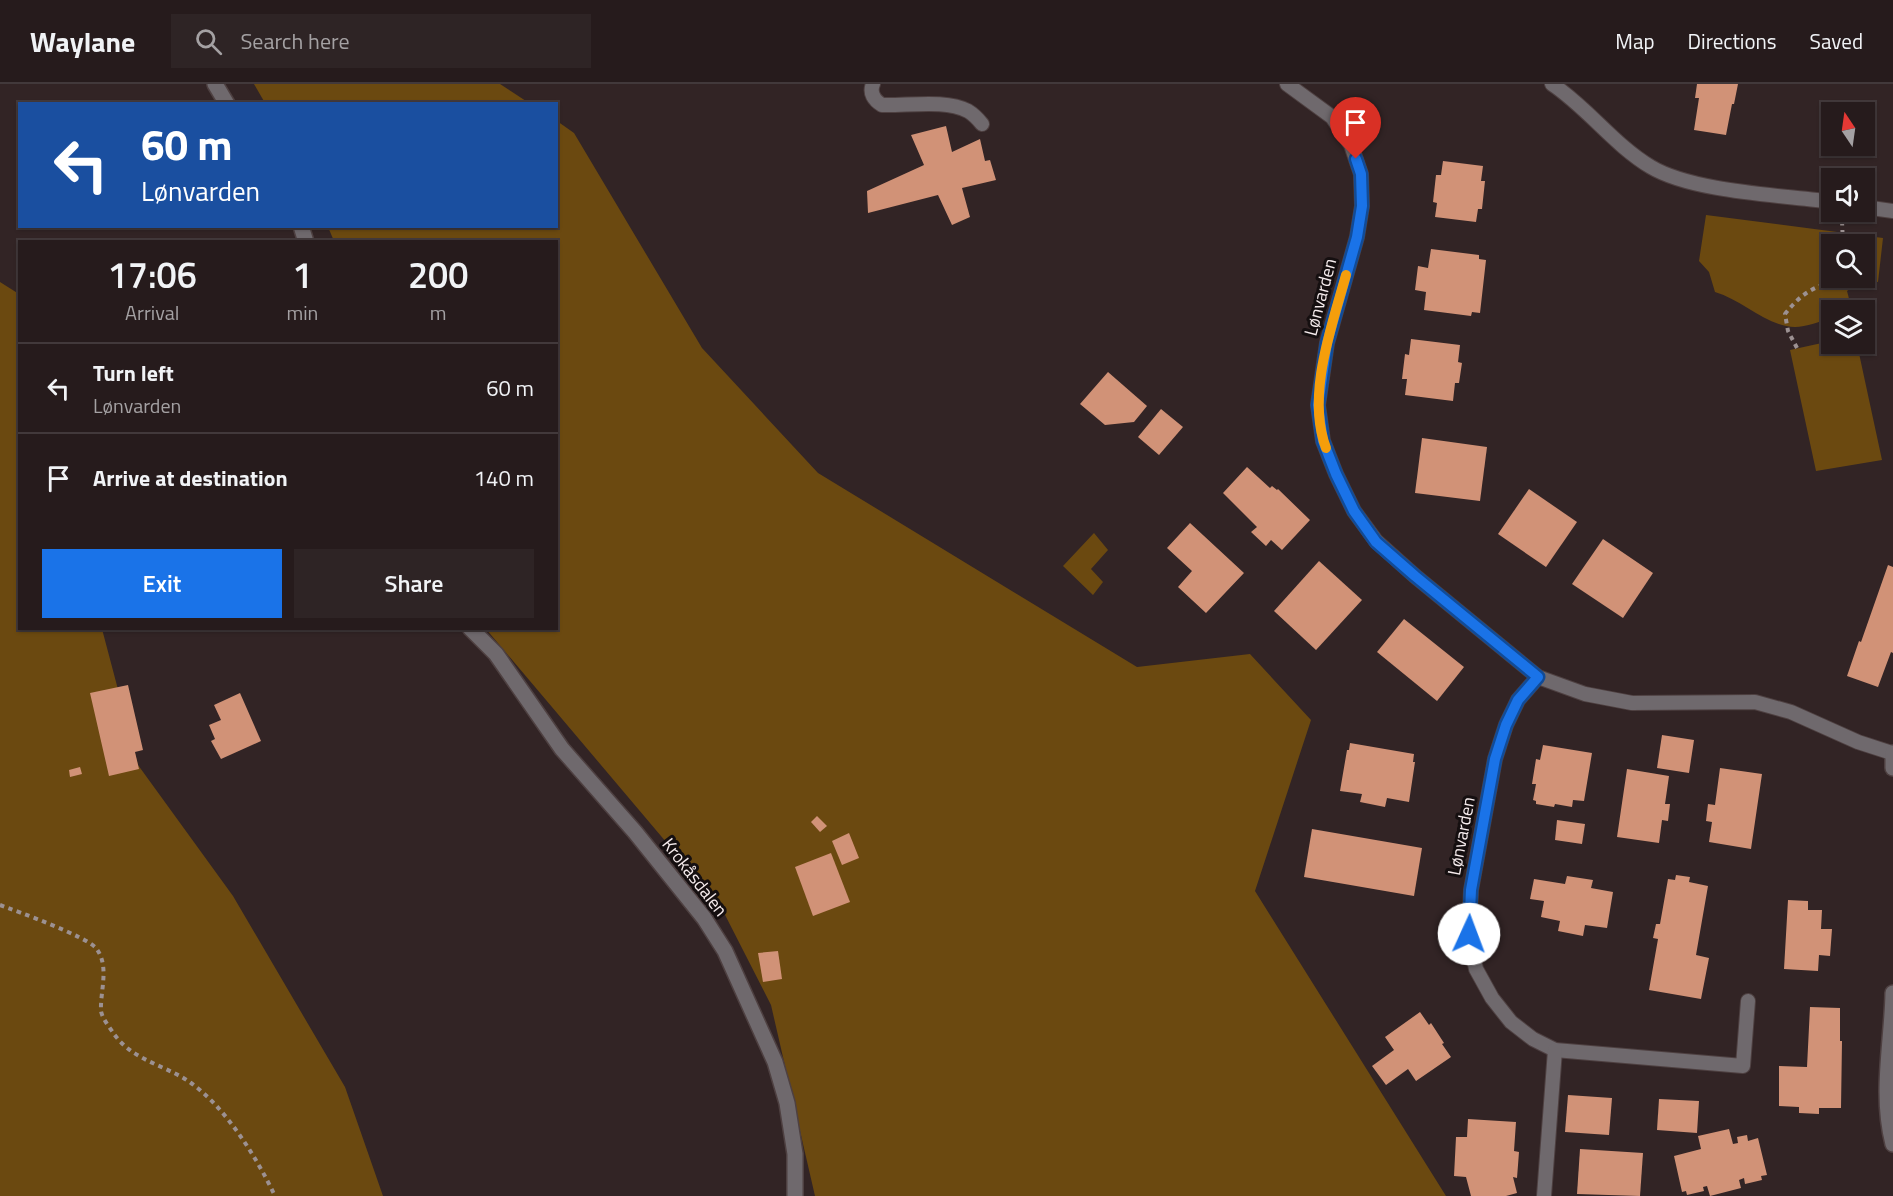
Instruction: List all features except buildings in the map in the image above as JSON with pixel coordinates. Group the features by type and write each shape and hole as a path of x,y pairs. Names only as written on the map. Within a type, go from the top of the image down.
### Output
{"street":[{"path":"215,84 226,102"},
{"name":"Krokåsdalen","path":"472,630 496,654 562,749 635,832 704,918 725,951 775,1062 788,1103 795,1154 795,1196"},
{"name":"Lønvarden","path":"1893,753 1893,768"},
{"path":"1893,993 1887,1094 1888,1125 1893,1143"}],"lane":[{"path":"873,84 871,92 875,101 882,105 942,104 960,107 970,112 982,124"},
{"name":"Lønvarden","path":"1287,84 1332,117 1351,145 1361,174 1362,206 1357,237 1327,343 1318,405 1323,441 1336,474 1354,511 1376,542 1538,677 1585,694 1632,703 1755,702 1791,712 1858,742 1893,753"},
{"path":"1552,84 1626,149 1652,168 1682,180 1728,189 1821,201"},
{"path":"1875,209 1893,211"},
{"name":"Lønvarden","path":"1538,677 1518,700 1506,725 1495,759 1471,890 1469,934 1476,969 1492,998 1511,1022 1533,1039 1555,1050 1743,1066 1748,1001"},
{"path":"1544,1196 1555,1050"}],"path":[{"path":"1797,348 1788,330 1785,314 1798,298 1821,285"},
{"path":"0,905 74,935 95,947 103,963 101,1013 116,1037 133,1053 189,1081 215,1102 263,1171 275,1196"}],"shaded area":[{"path":"254,84 500,84 527,102 264,102"},
{"path":"558,122 574,133 702,348 818,473 1137,667 1250,654 1311,720 1255,891 1446,1196 815,1196 771,1005 721,907 487,630 558,630 558,240 334,240 328,228 558,228"},
{"path":"1706,215 1852,234 1821,234 1821,288 1851,288 1847,291 1849,300 1821,300 1821,321 1813,324 1799,327 1784,326 1764,318 1715,292 1709,272 1699,261"},
{"path":"1875,237 1883,238 1878,282 1875,281"},
{"path":"0,282 18,293 18,630 102,630 138,765 233,896 345,1087 383,1196 0,1196"},
{"path":"1821,343 1821,354 1859,354 1882,460 1816,471 1790,350"},
{"path":"1094,533 1108,550 1091,569 1103,582 1093,595 1063,566"}],"slow traffic":[{"path":"1326,448 1318,405 1327,343 1346,275"}],"route":[{"path":"1356,159 1361,174 1362,206 1357,237 1327,343 1318,405 1323,441 1354,511 1376,542 1538,677 1518,700 1506,725 1495,759 1471,890 1469,934"}]}
